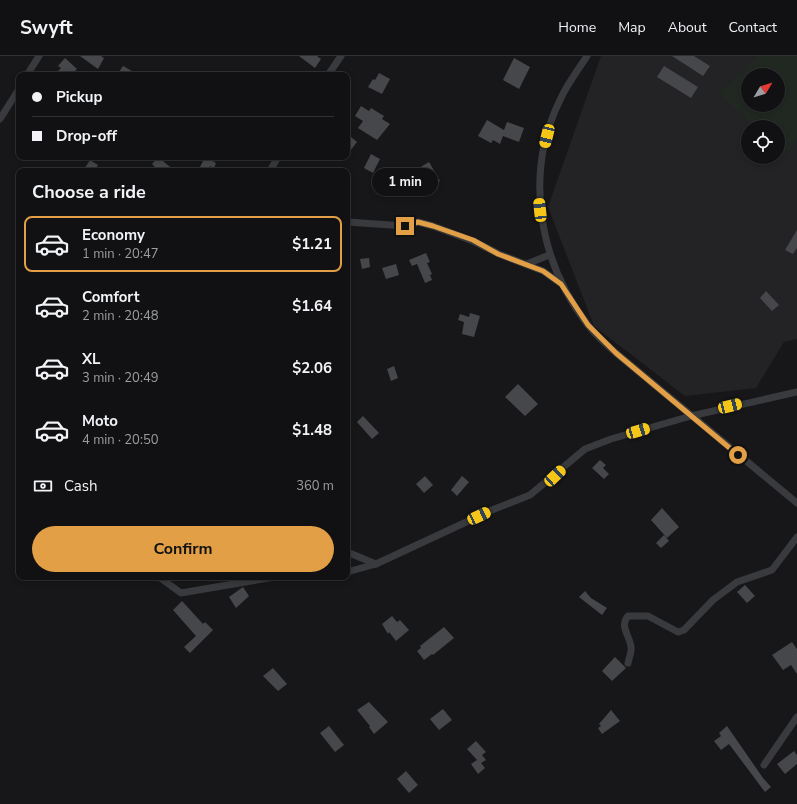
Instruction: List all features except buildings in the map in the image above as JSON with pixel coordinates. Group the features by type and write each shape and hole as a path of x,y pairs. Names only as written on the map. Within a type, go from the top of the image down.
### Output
{"street":[{"path":"30,72 39,56"},
{"path":"330,72 341,56"},
{"path":"587,56 560,100 550,124 540,172 539,198 542,223 549,255 561,284 588,325 635,370 797,503"},
{"path":"0,119 16,94"},
{"path":"350,222 405,226 418,222 473,240 498,254 543,271 561,284"},
{"path":"527,264 549,255"},
{"path":"350,571 376,564 492,510 530,495 585,449 611,439 691,416 797,392"},
{"path":"628,663 631,649 624,625 628,616 648,616 678,632 684,630 713,600 737,582 772,570 797,536"},
{"path":"350,553 376,564"},
{"path":"163,580 180,593 256,580"},
{"path":"764,764 797,717"}],"shaded area":[{"path":"601,56 797,56 797,339 784,342 756,388 685,396 594,326 548,207"},
{"path":"758,56 797,56 797,140 785,153 785,120 748,120 719,93 741,72 741,112 785,112 785,68 745,68"}],"route":[{"path":"405,226 418,222 433,226 473,240 498,254 543,271 561,284 588,325 616,353 738,455"}]}
